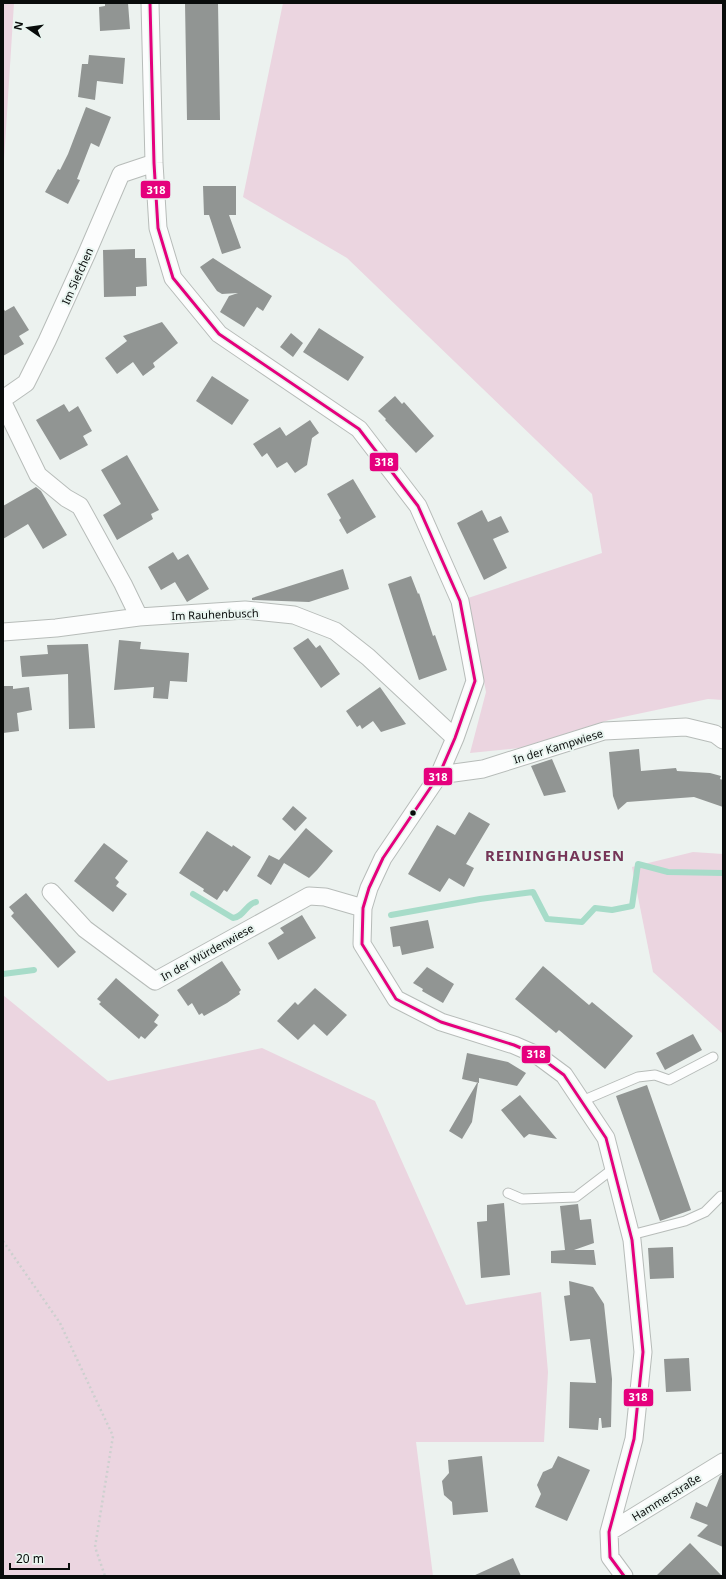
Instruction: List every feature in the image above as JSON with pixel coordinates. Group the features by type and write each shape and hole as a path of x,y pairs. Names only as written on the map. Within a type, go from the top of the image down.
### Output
{"street":[{"path":"150,3 154,163 158,228 173,278 219,334 359,429 418,506 460,601 475,682 440,775 383,858 369,888 363,908 362,944 396,999 441,1022 514,1045 537,1054 564,1075 606,1138 631,1235 643,1352 634,1439 609,1532 610,1556 624,1576"},
{"name":"Im Siefchen","path":"3,399 26,383 75,280 121,174 154,163"},
{"path":"3,403 38,475 66,498 80,506 123,584 139,617"},
{"name":"Im Rauhenbusch","path":"3,632 56,628 139,617 245,610 294,614 336,631 368,657 455,738"},
{"name":"In der Kampwiese","path":"440,775 483,769 604,731 686,728 715,734 723,740"},
{"name":"In der Würdenwiese","path":"51,892 85,929 155,981 309,896 325,896 363,908"},
{"name":"Hammerstraße","path":"609,1532 723,1462"}],"lane":[{"path":"582,1101 638,1077 655,1075 669,1080 713,1057"},
{"path":"508,1193 522,1199 576,1197 614,1168"},
{"path":"631,1235 685,1221 705,1212 721,1196"}],"path":[{"path":"3,1241 60,1323 113,1436 94,1547 105,1576"}],"shaded area":[{"path":"3,3 14,3 3,176"},
{"path":"283,3 723,3 723,700 708,699 609,720 520,748 470,753 486,692 468,598 602,553 592,494 347,258 243,197"},
{"path":"693,852 723,854 723,1034 653,972 632,867"},
{"path":"3,995 108,1081 262,1048 375,1101 466,1305 541,1292 548,1372 544,1442 416,1442 433,1576 3,1576"}],"building":[{"path":"105,3 128,3 130,29 100,31 99,7 105,6"},
{"path":"185,3 218,3 220,120 187,120"},
{"path":"89,55 125,58 123,84 97,81 95,100 78,97 82,64 88,64"},
{"path":"86,107 111,117 99,147 91,143 77,179 80,180 68,204 45,192 58,169 60,170 68,154"},
{"path":"203,186 236,186 236,215 229,215 241,248 222,254 209,215 204,215"},
{"path":"135,249 135,258 146,258 147,286 136,287 136,296 104,297 103,250"},
{"path":"213,258 272,296 263,311 257,307 244,327 220,312 229,296 238,293 222,294 217,291 200,267"},
{"path":"14,306 29,330 19,336 24,344 3,356 3,308 5,311"},
{"path":"162,322 178,343 153,363 155,367 143,376 133,362 117,374 105,358 127,341 123,336"},
{"path":"319,328 364,357 348,381 303,352"},
{"path":"291,333 303,343 293,357 280,347"},
{"path":"212,376 249,400 232,425 196,401"},
{"path":"395,396 402,404 404,402 434,436 416,453 378,411"},
{"path":"64,404 69,412 78,406 92,431 83,436 88,445 60,460 36,420"},
{"path":"310,420 319,433 312,438 307,465 295,473 287,462 277,468 267,453 262,457 253,444 280,427 286,436"},
{"path":"127,455 159,510 151,514 153,519 117,540 103,515 121,504 101,470"},
{"path":"353,479 376,517 347,534 339,520 341,518 327,494"},
{"path":"36,487 41,491 67,535 43,549 28,524 3,539 3,506"},
{"path":"482,510 488,522 501,516 509,532 493,539 507,568 484,580 457,523"},
{"path":"173,552 178,560 188,554 209,589 187,602 175,582 161,590 148,567"},
{"path":"343,569 349,589 309,602 252,600 252,598"},
{"path":"411,576 418,594 419,593 433,636 435,635 447,670 419,680 388,584"},
{"path":"308,638 316,648 320,645 340,674 321,688 293,648"},
{"path":"119,640 141,642 140,649 189,653 187,682 170,681 168,699 153,698 154,687 114,690"},
{"path":"88,644 95,728 69,729 68,674 22,677 20,656 48,654 47,645"},
{"path":"3,686 13,686 13,689 29,687 32,710 17,713 19,731 3,733"},
{"path":"380,687 406,724 381,732 373,721 362,729 360,725 357,727 346,711"},
{"path":"639,749 641,771 676,768 677,771 710,773 721,776 720,779 723,780 723,807 694,797 627,802 618,810 613,796 609,752"},
{"path":"552,759 566,792 544,796 531,766"},
{"path":"293,806 307,818 295,831 282,819"},
{"path":"469,812 490,824 466,864 474,868 464,887 449,878 440,892 408,874 437,825 455,835"},
{"path":"306,828 333,851 309,878 284,863 271,885 257,876 269,855 279,860"},
{"path":"207,831 251,857 227,892 224,890 217,900 203,891 204,889 179,873"},
{"path":"104,843 128,861 115,878 119,882 116,886 127,894 113,912 74,881"},
{"path":"26,893 76,952 58,968 11,916 14,913 9,907"},
{"path":"302,915 316,938 278,960 268,943 284,933 280,928"},
{"path":"428,920 434,948 402,955 400,946 393,947 390,927"},
{"path":"222,961 241,990 239,992 240,994 204,1016 202,1013 199,1015 192,1003 188,1006 177,990"},
{"path":"543,966 589,1005 592,1002 633,1036 605,1069 559,1030 556,1033 515,999"},
{"path":"427,967 454,984 443,1003 422,991 423,989 413,983"},
{"path":"116,978 159,1015 154,1022 158,1025 145,1039 141,1036 139,1039 99,1004 101,1002 97,999"},
{"path":"315,988 347,1015 327,1036 314,1024 298,1040 277,1021 295,1002 298,1005"},
{"path":"693,1034 702,1050 665,1070 656,1053"},
{"path":"467,1053 508,1062 526,1073 517,1086 479,1078 479,1083 462,1079"},
{"path":"477,1083 472,1122 462,1139 449,1131"},
{"path":"647,1085 691,1210 660,1221 616,1096"},
{"path":"520,1095 557,1139 529,1134 524,1138 501,1110"},
{"path":"504,1203 510,1275 481,1278 477,1222 487,1221 487,1205"},
{"path":"578,1204 580,1220 591,1219 594,1243 574,1250 594,1250 596,1265 551,1263 551,1251 565,1250 560,1206"},
{"path":"673,1247 674,1278 650,1279 648,1248"},
{"path":"569,1281 593,1287 604,1304 612,1379 611,1427 602,1428 601,1418 599,1418 598,1430 569,1428 570,1382 596,1383 590,1339 570,1341 564,1296 570,1295"},
{"path":"689,1358 691,1391 666,1392 664,1359"},
{"path":"482,1456 488,1512 453,1515 452,1502 444,1495 442,1481 449,1473 448,1460"},
{"path":"558,1456 590,1470 567,1521 535,1507 541,1494 537,1485 543,1472 552,1468"},
{"path":"723,1474 723,1547 697,1536 708,1525 690,1518 696,1502 707,1507 720,1476"},
{"path":"690,1543 722,1576 656,1576"},
{"path":"513,1558 521,1576 473,1576"}],"waterway":[{"path":"391,915 480,899 533,892 547,919 582,922 595,908 612,910 632,906 638,864 668,872 723,873"},
{"path":"193,894 233,918 240,915 250,905 256,902"},
{"path":"3,974 34,970"}],"transit line":[{"name":"318","path":"150,3 154,163 158,228 173,278 219,334 359,429 418,506 460,601 475,681 455,738 439,775 383,858 369,888 363,908 362,944 396,999 441,1022 514,1045 537,1055 564,1075 606,1138 632,1240 643,1352 634,1439 609,1532 610,1557 624,1576"}],"district":[{"name":"REININGHAUSEN","path":"555,855"}]}
